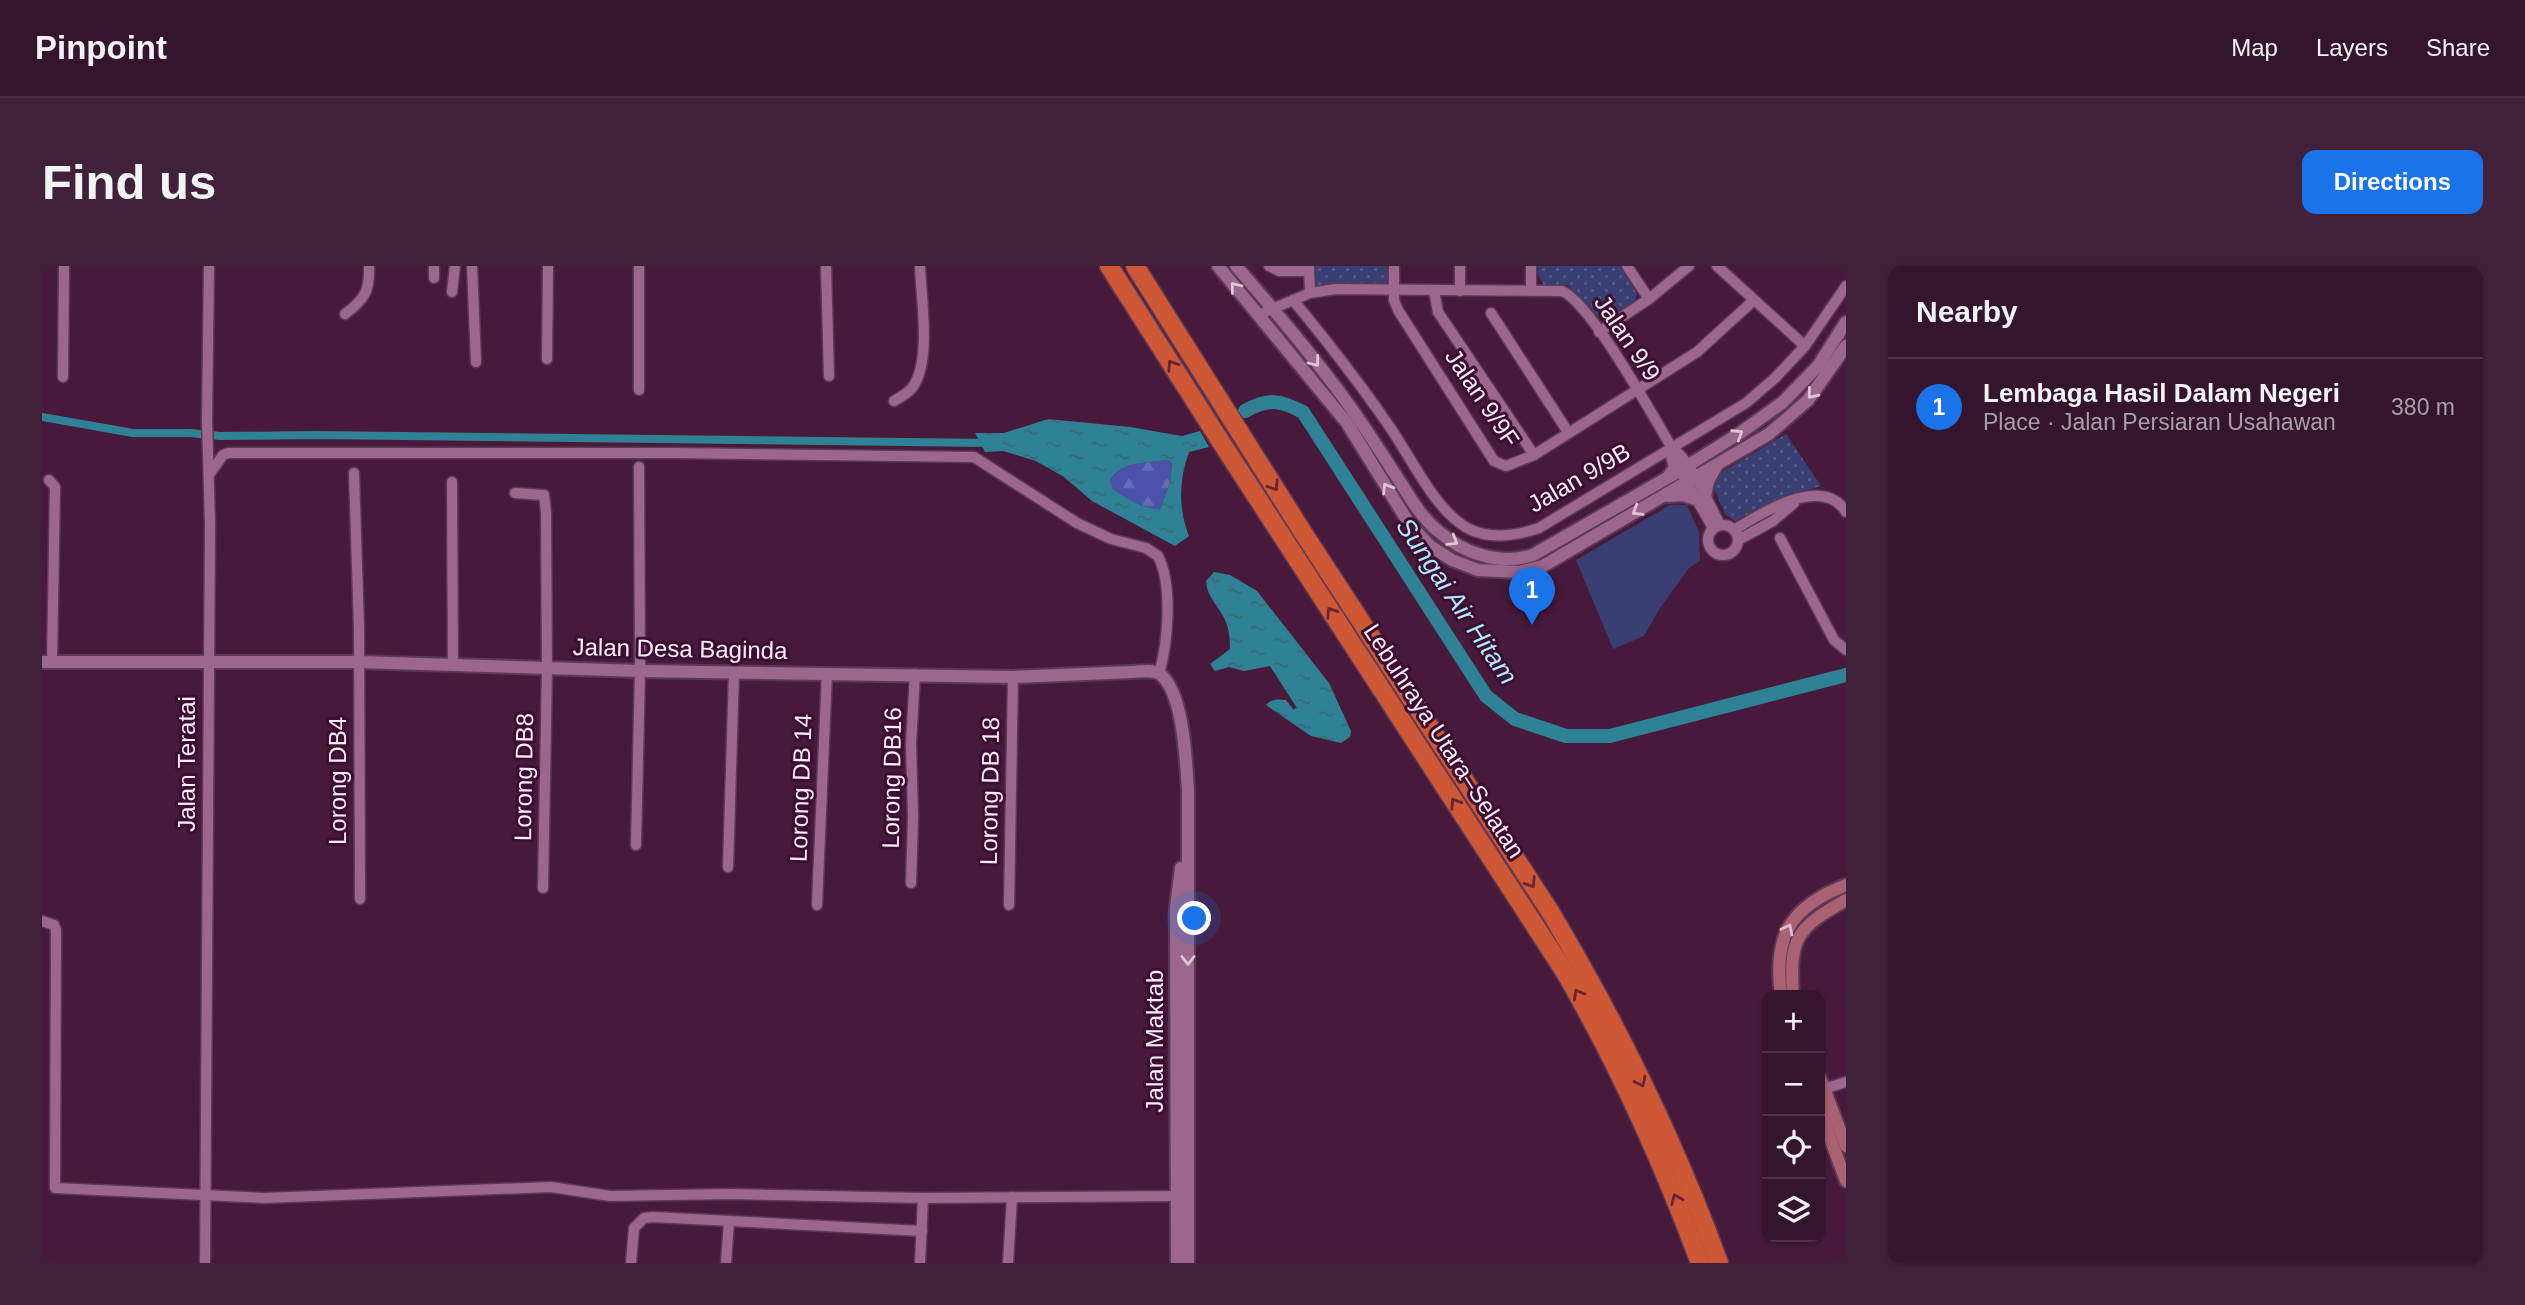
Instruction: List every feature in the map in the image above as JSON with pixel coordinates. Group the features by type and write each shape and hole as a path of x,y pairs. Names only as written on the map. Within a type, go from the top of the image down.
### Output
{"highway":[{"name":"Lebuhraya Utara–Selatan","path":"1109,266 1563,969 1598,1028 1644,1123 1700,1263"},
{"name":"Lebuhraya Utara–Selatan","path":"1135,266 1225,411 1551,913 1580,962 1660,1121 1698,1204 1719,1263"}],"main road":[{"path":"1781,990 1781,944 1788,925 1813,902 1846,885"},
{"path":"1793,990 1793,958 1798,935 1816,917 1846,900"},
{"path":"1825,1096 1846,1146"},
{"path":"1822,1116 1846,1181"}],"street":[{"path":"62,377 64,266"},
{"name":"Jalan Teratai","path":"205,1263 209,266"},
{"path":"345,314 364,298 369,266"},
{"path":"434,266 434,278"},
{"path":"452,292 455,266"},
{"path":"472,266 476,362"},
{"path":"547,359 548,266"},
{"path":"639,266 639,390"},
{"path":"826,266 829,376"},
{"path":"894,401 912,388 921,368 923,343 920,266"},
{"path":"1218,266 1347,423 1410,525 1430,546 1452,560 1478,570 1508,572 1537,568 1662,496 1690,471 1782,403 1799,387 1818,366 1846,322"},
{"path":"1236,266 1351,407 1421,514 1459,546 1493,558 1523,558 1533,555 1668,477 1717,464 1769,434 1808,400 1846,346"},
{"path":"1269,266 1279,271 1309,269 1310,293"},
{"path":"1394,266 1394,291"},
{"path":"1460,266 1460,291"},
{"path":"1531,266 1531,291"},
{"path":"1627,266 1648,299"},
{"path":"1600,332 1689,266"},
{"path":"1717,266 1805,346"},
{"name":"Jalan 9/9B","path":"1293,300 1388,424 1440,504 1453,518 1480,533 1499,536 1519,535 1539,528 1674,450 1746,403 1775,378 1805,346 1846,286"},
{"name":"Jalan 9/9","path":"1258,315 1310,293 1335,289 1562,291 1571,295 1600,332 1690,471 1717,527"},
{"name":"Jalan 9/9F","path":"1394,291 1398,310 1494,461 1513,465 1534,455 1697,352 1753,301"},
{"path":"1434,291 1438,312 1534,455"},
{"path":"1491,313 1568,432"},
{"path":"1668,477 1675,468 1674,450"},
{"path":"1674,450 1690,461 1690,471"},
{"path":"209,475 228,453 674,453 974,457 1077,523 1111,539 1146,548 1157,556 1164,580 1167,629 1166,650 1156,673"},
{"path":"1662,496 1684,495 1701,498 1717,464"},
{"path":"636,845 640,671 639,467"},
{"name":"Lorong DB4","path":"354,473 360,899"},
{"path":"47,663 55,487 49,480"},
{"path":"452,482 453,665"},
{"name":"Lorong DB8","path":"515,492 544,495 547,668 544,888"},
{"path":"1736,535 1768,509 1797,500 1828,496 1835,499 1846,512"},
{"path":"1728,526 1736,535 1736,545 1729,553 1716,552 1709,545 1708,539 1717,527 1728,526"},
{"path":"1780,538 1834,640 1845,649"},
{"name":"Jalan Desa Baginda","path":"47,663 358,662 640,671 1013,677 1156,673"},
{"path":"728,867 734,672"},
{"name":"Lorong DB 14","path":"817,905 827,673"},
{"name":"Jalan Maktab","path":"1156,673 1174,698 1182,724 1188,791 1182,1196 1177,1263"},
{"name":"Lorong DB16","path":"911,883 911,744 915,674"},
{"name":"Lorong DB 18","path":"1009,905 1013,677"},
{"path":"42,921 48,922 56,930 55,1188"},
{"path":"1825,1085 1846,1082"},
{"path":"42,1188 289,1198 551,1187 598,1195 731,1194 923,1198 1182,1196"},
{"name":"Jalan Maktab","path":"1182,1196 1188,1263"},
{"path":"1008,1263 1012,1197"},
{"path":"920,1263 923,1198"},
{"path":"631,1263 632,1235 643,1218 922,1231"},
{"path":"726,1263 729,1221"}],"shaded area":[{"path":"1309,266 1394,266 1394,291 1310,293"},
{"path":"1538,266 1620,266 1637,294 1634,302 1607,319 1597,316 1568,285 1544,285 1538,274"},
{"path":"1786,434 1821,486 1793,494 1735,521 1725,514 1714,489 1720,473"},
{"path":"1670,505 1687,505 1699,532 1700,561 1689,568 1660,608 1644,636 1613,649 1576,560"}],"green space":[{"path":"1168,460 1172,463 1170,482 1160,509 1129,500 1113,489 1110,480 1121,469"}],"water":[{"path":"1048,419 1130,427 1182,436 1200,431 1209,447 1189,452 1183,473 1182,505 1189,536 1175,546 1092,501 1064,477 1036,461 1003,451 985,452 975,433 1004,433","holes":["1168,460 1172,463 1170,482 1160,509 1141,505 1113,489 1110,480 1121,469"]},
{"path":"1214,572 1230,575 1257,591 1329,683 1351,731 1350,737 1341,743 1311,736 1266,705 1273,701 1286,700 1293,709 1297,708 1270,666 1244,671 1229,667 1215,671 1210,664 1230,649 1227,624 1207,586 1206,581"}],"waterway":[{"name":"Sungai Air Hitam","path":"1245,411 1274,402 1303,412 1486,696 1515,719 1566,736 1610,736 1846,675"},
{"path":"42,417 133,433 220,436 989,443"}],"place":[{"name":"Lembaga Hasil Dalam Negeri","path":"1532,625"}]}
